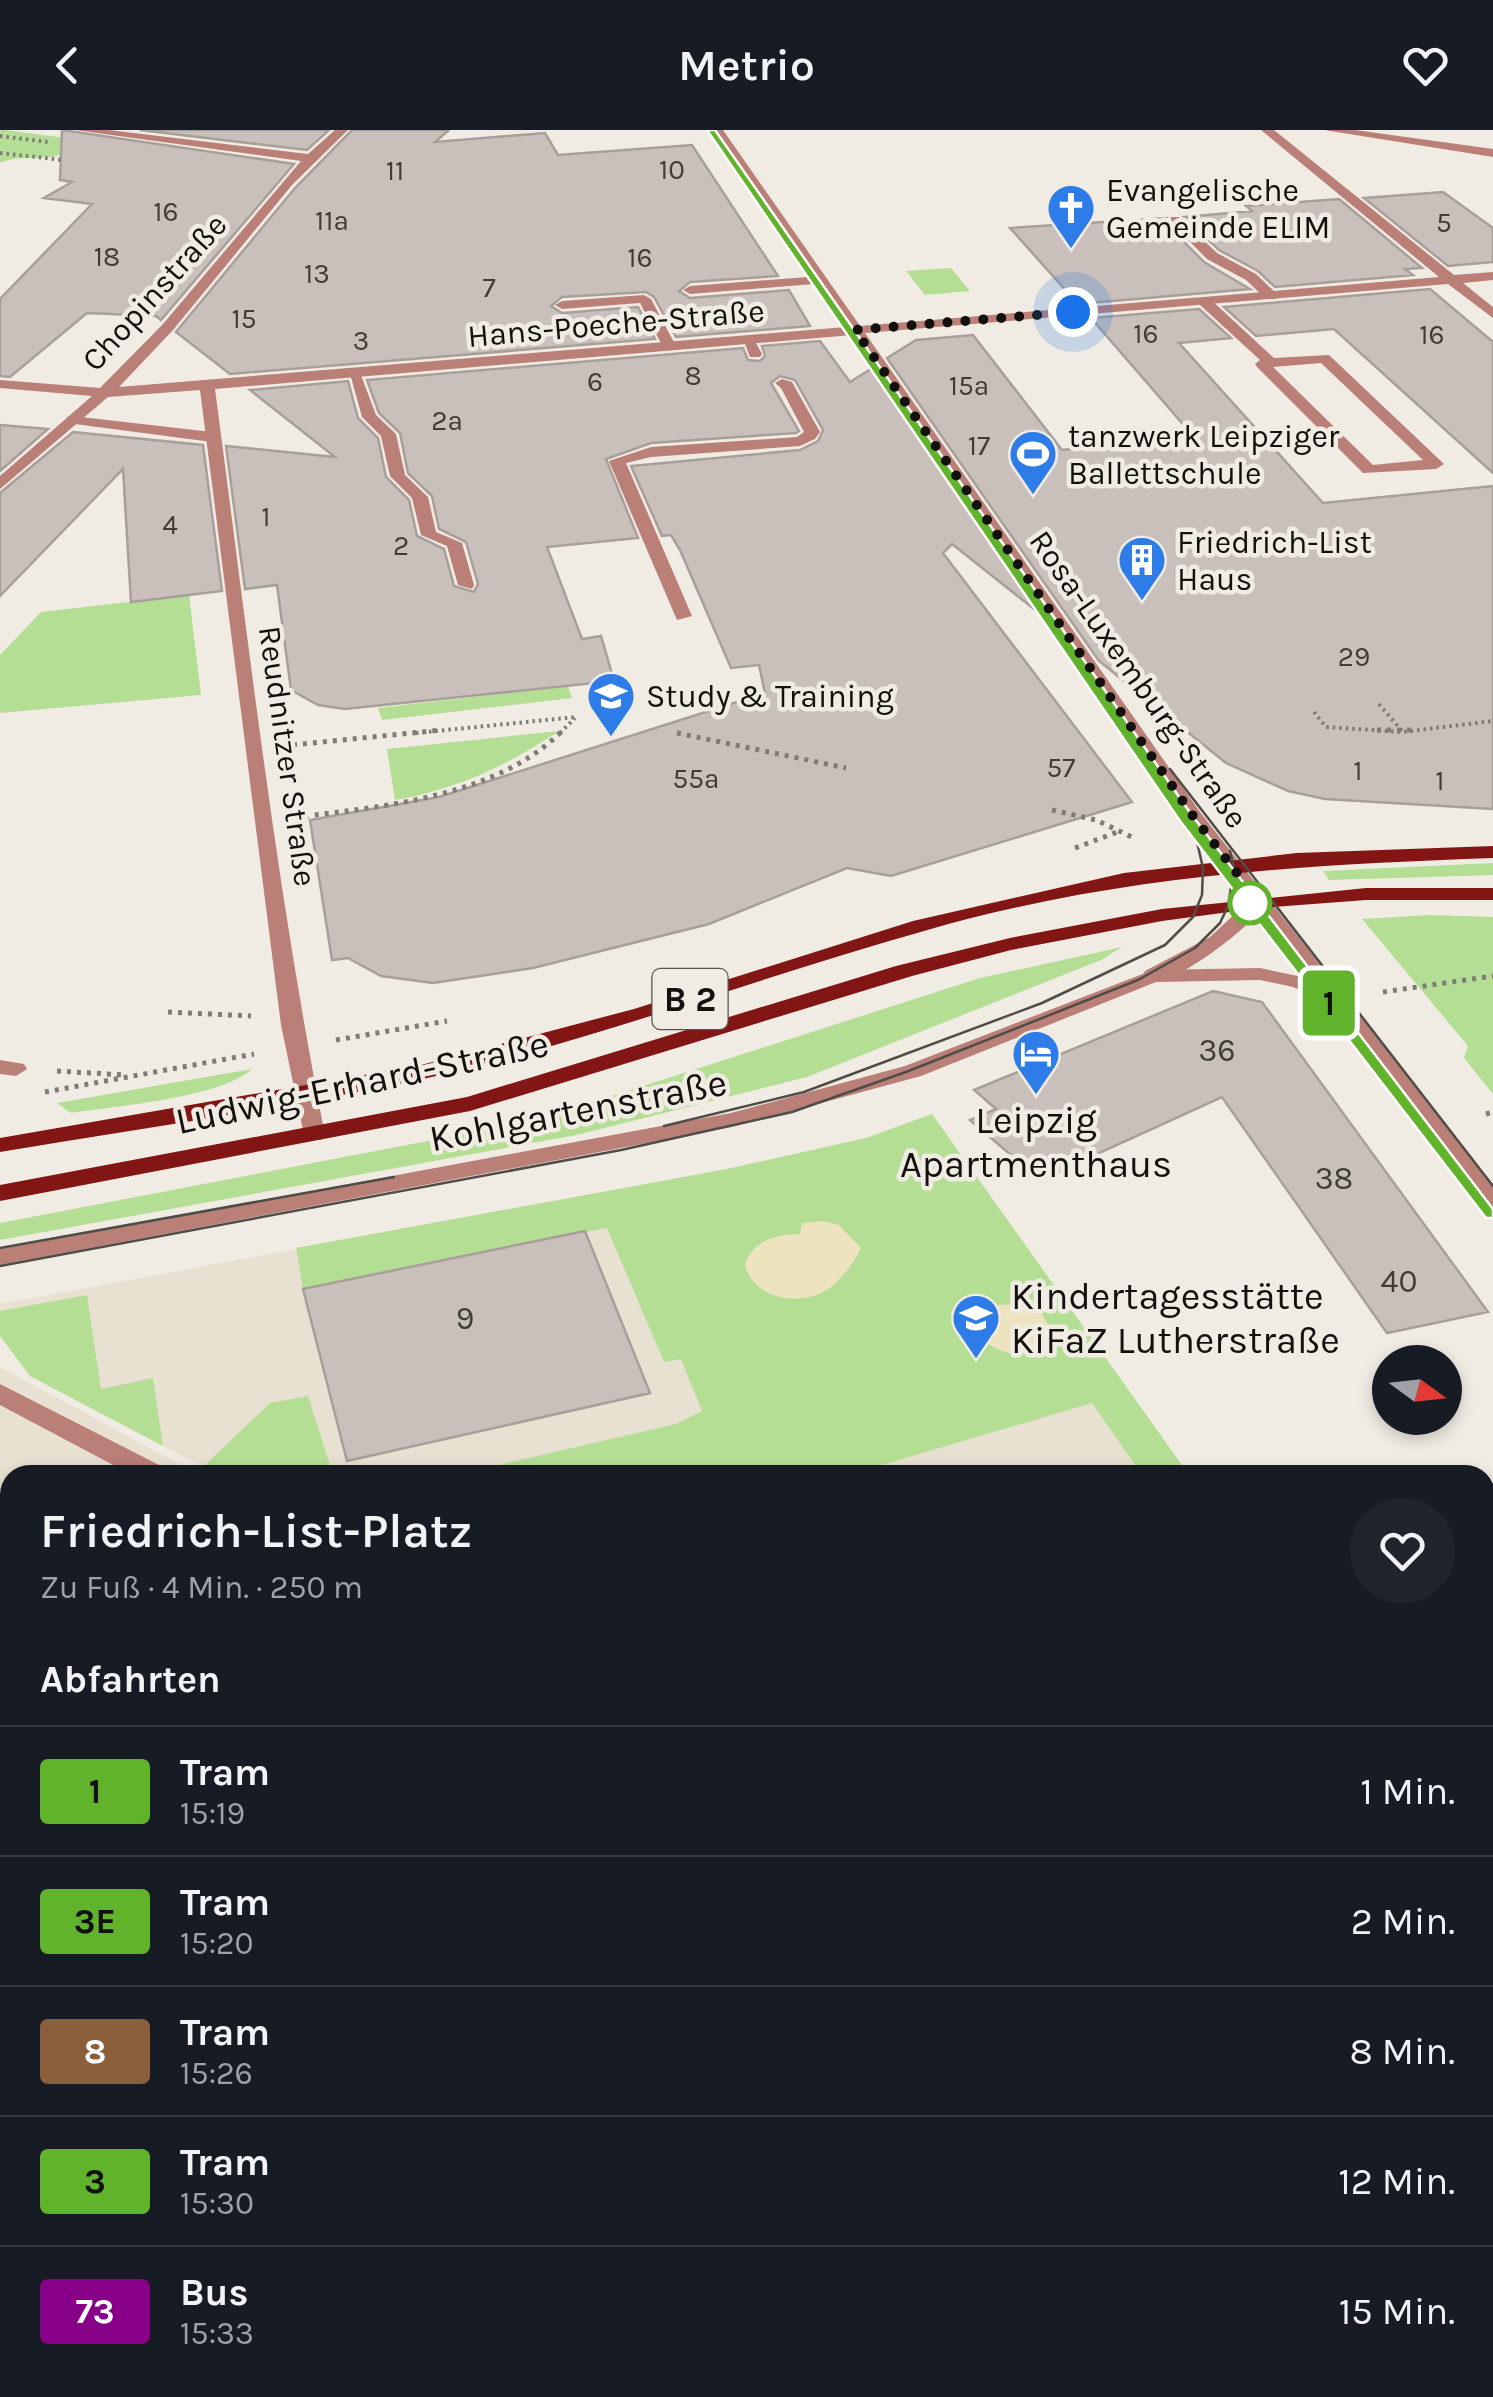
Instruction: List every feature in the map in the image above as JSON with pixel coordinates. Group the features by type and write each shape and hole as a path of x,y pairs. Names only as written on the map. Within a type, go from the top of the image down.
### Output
{"main road":[{"name":"B 2","path":"1231,865 1311,858 1493,852"},
{"name":"Ludwig-Erhard-Straße","path":"0,1145 422,1072 623,1019 920,925 1124,879 1231,865"},
{"name":"B 2","path":"1259,902 1366,894 1493,894"},
{"name":"Ludwig-Erhard-Straße","path":"0,1192 470,1104 951,958 1162,915 1259,902"}],"street":[{"path":"81,130 308,158"},
{"path":"165,140 178,130"},
{"name":"Chopinstraße","path":"0,484 142,356 205,285 278,190 342,130"},
{"name":"Rosa-Luxemburg-Straße","path":"717,130 1231,865 1493,1202"},
{"path":"1267,130 1493,314"},
{"path":"1330,130 1493,153"},
{"path":"1176,220 1212,256 1251,277 1271,296"},
{"name":"Hans-Poeche-Straße","path":"0,384 102,393 1493,276"},
{"path":"690,290 820,280"},
{"path":"562,305 644,299 669,346"},
{"path":"1204,301 1271,363 1324,358 1436,464 1370,470 1262,364 1271,363"},
{"path":"747,340 756,354"},
{"path":"354,373 369,417 388,434 398,476 420,497 429,535 454,543 466,585"},
{"path":"684,616 617,461 650,452 800,441 812,432 782,383"},
{"name":"Reudnitzer Straße","path":"207,385 252,749 313,1134"},
{"path":"72,420 212,437"},
{"name":"Kohlgartenstraße","path":"0,1258 816,1101 913,1071 1153,976 1218,941 1259,902"},
{"name":"Kohlgartenstraße","path":"1153,976 1260,974 1299,982 1330,996"},
{"path":"0,1393 135,1465"}],"path":[{"path":"0,136 59,143"},
{"path":"0,153 64,160"},
{"path":"1120,471 1159,462 1156,459"},
{"path":"1083,464 1091,474"},
{"path":"1380,704 1402,732"},
{"path":"1314,712 1326,727 1402,732 1493,721"},
{"path":"252,749 576,716 564,732 482,778 433,796 305,816"},
{"path":"677,733 846,768"},
{"path":"1052,810 1096,820 1139,842"},
{"path":"1061,853 1120,831"},
{"path":"1383,992 1493,976"},
{"path":"168,1012 252,1016"},
{"path":"34,1094 398,1030"},
{"path":"8,1068 136,1075"}],"shaded area":[{"path":"932,1114 1182,1465 199,1465 30,1376 0,1336 0,1304 727,1169 866,1138"},
{"path":"0,1367 181,1465 0,1465"}],"green space":[{"path":"0,130 88,141 54,156 0,163"},
{"path":"951,268 970,291 925,295 906,271"},
{"path":"189,595 201,695 0,713 0,655 41,612"},
{"path":"568,686 572,698 382,720 378,708"},
{"path":"559,731 481,774 439,790 395,800 387,749"},
{"path":"1493,863 1493,875 1329,880 1323,871"},
{"path":"1493,917 1493,1094 1464,1058 1468,1046 1362,919"},
{"path":"1122,947 1101,960 807,1077 577,1135 0,1240 0,1223 537,1120 980,978"},
{"path":"252,1069 216,1087 166,1099 71,1113 57,1103"},
{"path":"932,1114 1182,1465 1135,1465 1092,1403 882,1465 498,1465 676,1424 702,1411 681,1359 664,1362 607,1228 303,1289 296,1248 727,1169 866,1138"},
{"path":"87,1295 101,1389 153,1378 163,1446 30,1376 0,1336 0,1311"},
{"path":"308,1396 330,1465 205,1465 270,1403"}],"sand":[{"path":"824,1221 839,1225 861,1248 836,1283 814,1296 789,1298 766,1292 749,1276 745,1264 760,1244 774,1237 800,1234 802,1223"},
{"path":"1020,1304 1042,1314 1051,1330 1046,1341 1028,1353 994,1348 978,1332 980,1316 996,1305"}],"building":[{"path":"62,130 294,164 161,320 156,316 87,313 10,377 0,376 0,299 92,204 44,198 72,182 60,180"},
{"path":"140,130 329,130 307,150"},
{"path":"352,130 449,130 435,142 545,133 558,155 692,145 778,276 690,282 679,291 690,298 789,290 810,326 676,337 654,297 646,292 562,297 551,306 562,313 638,307 655,339 230,374 176,332 295,188"},
{"path":"1443,192 1493,228 1493,262 1448,266 1364,198"},
{"path":"1339,199 1422,268 1405,269 1413,275 1275,287 1258,271 1219,250 1184,217 1252,211 1246,206"},
{"path":"1167,218 1168,226 1204,262 1250,289 1078,304 1010,228"},
{"path":"1430,289 1493,342 1493,473 1334,329 1256,336 1224,307"},
{"path":"1199,309 1231,338 1179,343 1323,503 1493,486 1493,809 1325,799 1288,791 1226,763 1099,661 887,358 916,340 973,335 1062,450 1194,437 1091,318"},
{"path":"820,341 850,382 871,369 1039,613 952,544 943,553 1132,802 891,876 847,868 709,924 533,968 433,983 381,976 348,958 332,960 310,820 439,797 765,693 759,665 731,668 680,550 671,535 662,536 631,466 800,450 818,441 823,430 795,380 780,376 771,383 799,431 796,433 651,443 606,459 638,538 547,547 582,639 601,636 614,681 345,709 318,705 291,690 277,585 245,589 226,446 335,457 250,390 348,381 358,418 378,438 386,477 409,500 417,536 444,549 454,586 474,592 478,584 466,542 439,529 432,496 408,473 400,433 379,413 367,380 743,348 748,360 760,361 765,356 762,346"},
{"path":"0,425 48,429 0,471"},
{"path":"73,432 203,445 222,591 131,602 123,469 0,596 0,493"},
{"path":"1213,991 1262,1002 1488,1312 1387,1333 1222,1097 1040,1180 970,1120 996,1109 974,1090"},
{"path":"585,1231 650,1393 347,1461 303,1289"}],"tram line":[{"path":"712,130 1201,837"},
{"name":"1","path":"712,130 1186,817 1493,1213"},
{"path":"1170,769 1493,1186"},
{"path":"664,1126 804,1092 1042,1003 1165,945 1193,917 1202,895 1203,868 1194,829"},
{"path":"1230,851 1232,879"},
{"path":"0,1266 621,1150 792,1112 906,1072 1138,980 1195,948 1220,923 1228,906 1232,879"},
{"path":"1232,879 1493,1213"},
{"path":"0,1248 394,1177"}],"place":[{"name":"Evangelische Gemeinde ELIM","path":"1071,250"},
{"name":"tanzwerk Leipziger Ballettschule","path":"1033,496"},
{"name":"Friedrich-List Haus","path":"1142,602"},
{"name":"Study & Training","path":"611,738"},
{"name":"Leipzig Apartmenthaus","path":"1036,1096"},
{"name":"Kindertagesstätte KiFaZ Lutherstraße","path":"976,1360"}],"route":[{"path":"1073,312 855,330 1193,816 1259,902 1250,903"}]}
